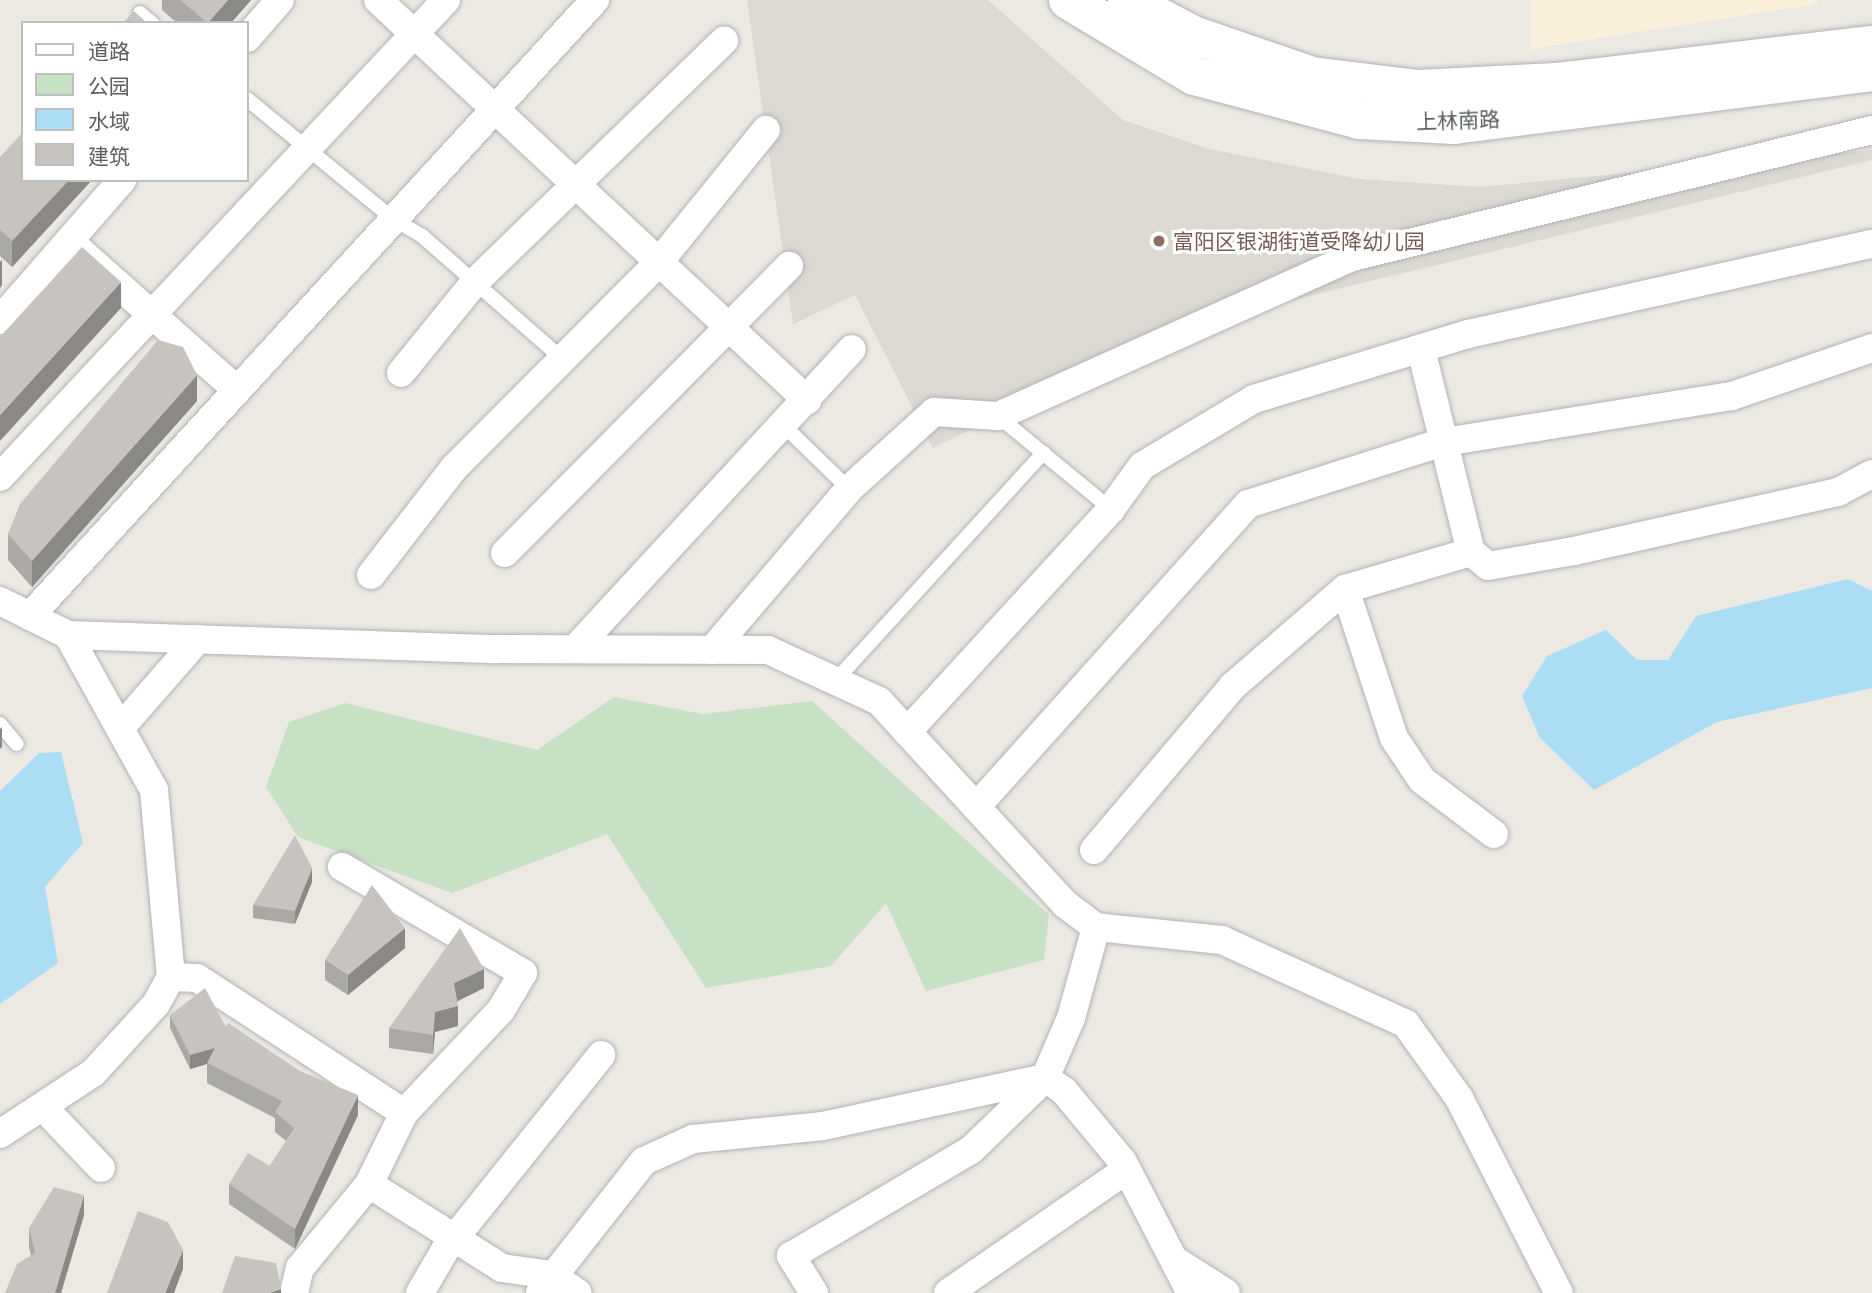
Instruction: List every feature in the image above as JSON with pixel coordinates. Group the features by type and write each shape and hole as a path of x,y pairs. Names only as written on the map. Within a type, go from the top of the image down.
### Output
{"street":[{"path":"248,37 279,0"},
{"path":"378,0 807,400"},
{"path":"0,477 446,0"},
{"path":"30,616 595,0"},
{"name":"上林南路","path":"1068,0 1194,76 1359,120 1454,125 1872,72"},
{"name":"上林南路","path":"1127,0 1193,35 1312,75 1418,89 1556,82 1872,45"},
{"path":"401,373 475,282 578,187 724,41"},
{"path":"371,575 454,468 559,356 659,262 766,130"},
{"path":"712,650 849,489 934,412 998,416 1352,257 1872,130"},
{"path":"0,320 120,182"},
{"path":"69,241 237,390"},
{"path":"907,732 1111,509 1142,466 1254,400 1421,349 1872,244"},
{"path":"505,553 789,266"},
{"path":"975,807 1248,504 1444,442 1732,396 1872,348"},
{"path":"575,649 852,349"},
{"path":"1421,349 1471,552 1488,566 1574,551 1838,492 1872,474"},
{"path":"1094,850 1233,686 1345,589 1471,552"},
{"path":"1345,589 1394,738 1422,779 1494,834"},
{"path":"0,601 68,635 575,649 768,650 879,701 1065,904 1096,927 1222,940 1406,1024 1459,1098 1559,1293"},
{"path":"0,1134 93,1073 156,1004 172,976 154,790 123,725 68,635"},
{"path":"123,725 198,639"},
{"path":"294,1293 300,1268 369,1184 404,1113 501,1010 523,974 342,867"},
{"path":"814,1293 791,1256 971,1150 1045,1078 1071,1018 1096,927"},
{"path":"172,976 197,978 404,1113"},
{"path":"420,1293 457,1234 601,1055"},
{"path":"546,1284 644,1161 693,1139 823,1126 1045,1078 1064,1091 1126,1170 1191,1293"},
{"path":"43,1107 101,1168"},
{"path":"948,1293 1126,1170"},
{"path":"369,1184 457,1234 502,1268 578,1293"},
{"path":"1173,1259 1227,1293"}],"lane":[{"path":"140,13 150,21"},
{"path":"248,100 393,219 475,282 559,356"},
{"path":"998,416 1111,509"},
{"path":"783,425 849,489"},
{"path":"835,681 909,593 1043,453"},
{"path":"0,724 17,744"}],"shaded area":[{"name":"富阳区银湖街道受降幼儿园","path":"747,0 988,0 1123,120 1209,149 1360,179 1480,187 1872,150 1872,160 1180,327 933,448 855,295 793,324"},
{"path":"1530,0 1816,0 1817,4 1531,49"}],"green space":[{"path":"614,697 703,714 812,701 1049,915 1044,960 926,991 886,903 831,966 706,988 607,834 452,893 298,837 266,787 289,722 345,703 537,750"}],"water":[{"path":"1848,579 1872,591 1872,688 1717,722 1594,790 1540,738 1522,696 1547,656 1606,630 1637,660 1668,660 1696,616"},
{"path":"61,752 83,843 45,887 58,963 0,1004 0,791 39,753"}],"building":[{"path":"180,0 228,0 210,21 206,21"},
{"path":"134,11 145,21 125,21"},
{"path":"21,134 21,182 67,182 12,241 0,230 0,157"},
{"path":"82,247 121,282 0,415 0,337"},
{"path":"158,340 183,347 197,375 32,561 8,534 20,504"},
{"path":"295,835 312,868 295,911 253,905"},
{"path":"372,885 405,928 348,975 325,960"},
{"path":"460,928 484,969 454,983 458,1006 435,1012 433,1035 389,1028"},
{"path":"205,988 226,1027 215,1048 190,1055 170,1015"},
{"path":"228,1023 300,1071 358,1095 295,1229 229,1184 248,1153 270,1166 294,1128 275,1112 282,1101 207,1063"},
{"path":"54,1187 84,1195 55,1293 5,1293 17,1264 35,1253 29,1228"},
{"path":"138,1211 168,1222 183,1250 165,1293 107,1293"},
{"path":"235,1256 276,1263 281,1289 269,1293 222,1293"}],"place":[{"name":"富阳区银湖街道受降幼儿园","path":"1159,241"}]}
